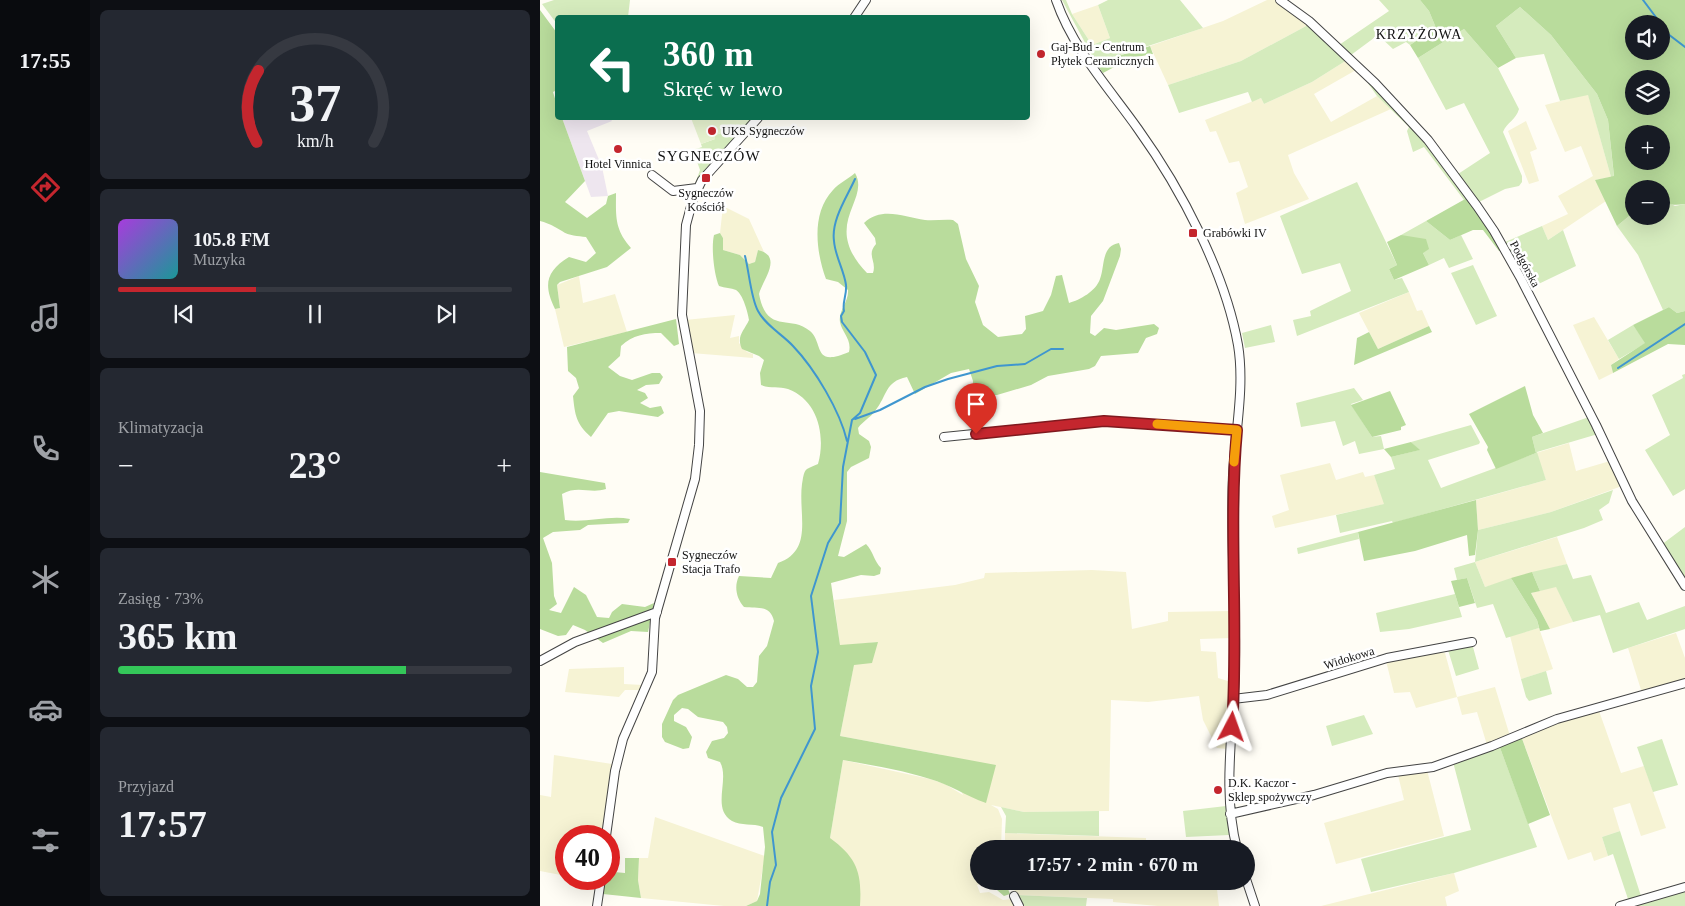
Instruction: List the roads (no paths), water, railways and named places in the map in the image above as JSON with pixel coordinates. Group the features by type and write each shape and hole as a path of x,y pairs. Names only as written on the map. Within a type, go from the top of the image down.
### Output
{"street":[{"path":"856,15 866,0"},
{"path":"1056,0 1088,60 1156,156 1210,256 1224,293 1238,345 1240,372 1232,501 1236,654 1230,762 1230,814 1235,840"},
{"name":"Podgórska","path":"1280,0 1310,21 1375,83 1428,140 1473,200 1494,231 1520,277 1596,425 1632,501 1685,586"},
{"path":"608,825 622,738 652,672 657,612 695,479 700,411 682,315 686,225 697,188 717,160 756,120"},
{"path":"652,175 673,191 697,188"},
{"path":"944,437 1104,421 1237,430"},
{"path":"540,661 575,642 657,612"},
{"name":"Widokowa","path":"1233,699 1266,695 1387,658 1472,642"},
{"path":"1230,814 1314,795 1387,773 1433,767 1492,746 1558,719 1685,683"},
{"path":"1620,906 1685,887"},
{"path":"597,906 599,890"},
{"path":"1249,890 1254,906"},
{"path":"1014,896 1019,906"}],"waterway":[{"path":"1643,0 1654,15"},
{"path":"1670,36 1685,47"},
{"path":"767,906 770,882 776,865 772,832 781,798 815,729 811,686 818,652 811,596 828,543 840,523 843,467 852,420 860,413 876,375 865,352 842,322 841,316 844,311 846,285 836,252 834,233 840,209 855,179"},
{"path":"745,256 758,311 770,326 789,342 810,366 833,404 847,441"},
{"path":"1618,368 1685,324"},
{"path":"855,419 880,410 925,387 948,379 997,366 1025,364 1051,349 1063,349"}],"place":[{"name":"Gaj-Bud - Centrum Płytek Ceramicznych","path":"1041,54"},
{"name":"UKS Sygneczów","path":"712,131"},
{"name":"Hotel Vinnica","path":"618,149"},
{"name":"Sygneczów Kościół","path":"706,178"},
{"name":"Grabówki IV","path":"1193,233"},
{"name":"Sygneczów Stacja Trafo","path":"672,562"},
{"name":"D.K. Kaczor - Sklep spożywczy","path":"1218,790"}],"district":[{"name":"KRZYŻOWA","path":"1419,34"},
{"name":"SYGNECZÓW","path":"709,156"}]}
